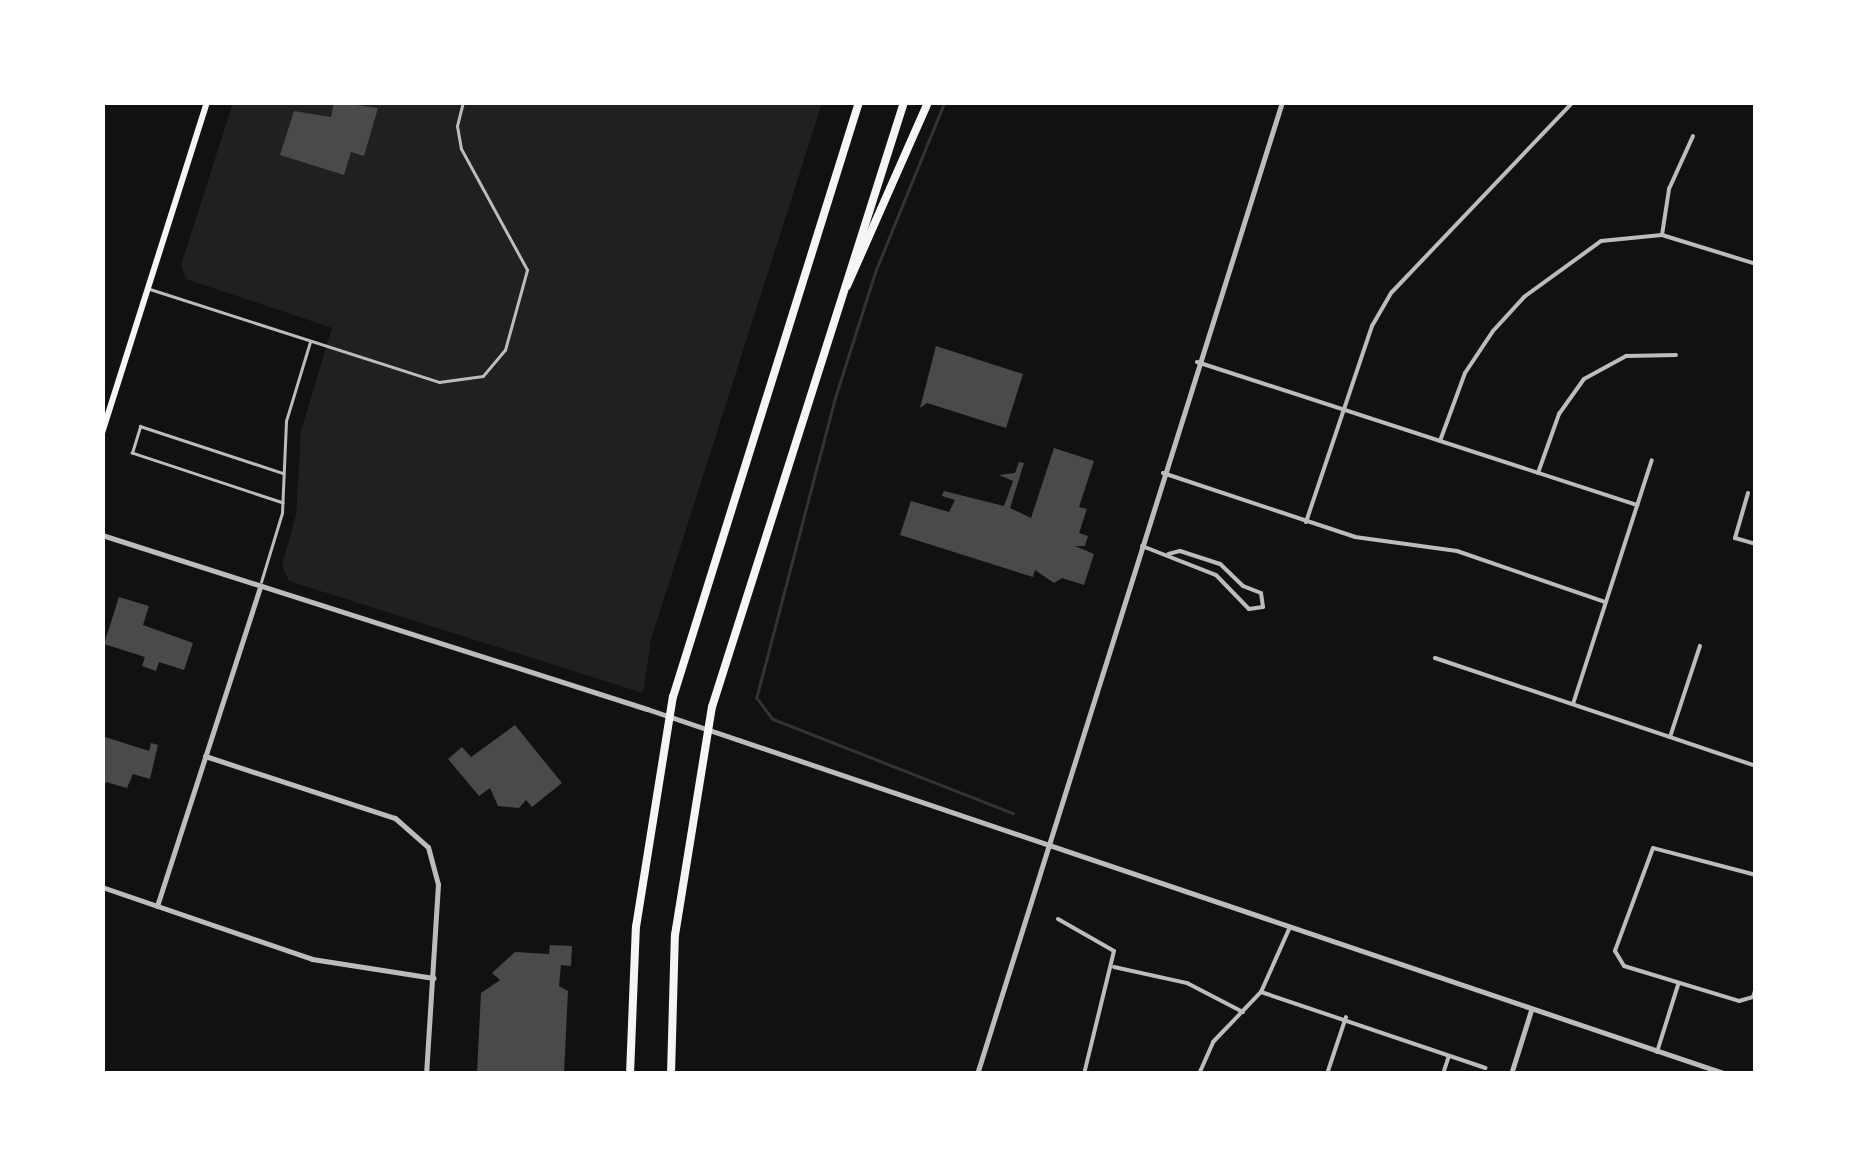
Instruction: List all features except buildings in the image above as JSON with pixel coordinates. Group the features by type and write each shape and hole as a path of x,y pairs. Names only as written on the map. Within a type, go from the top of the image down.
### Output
{"highway":[{"path":"671,1074 677,918 712,707 904,102"},
{"path":"838,302 928,102"},
{"path":"630,1074 636,927 673,696 856,106"}],"main road":[{"path":"102,433 207,102"}],"street":[{"path":"978,1074 1282,102"},
{"path":"1306,522 1372,326 1392,292 1572,102"},
{"path":"1662,235 1670,189 1694,136"},
{"path":"1440,441 1464,373 1524,297 1600,241 1662,235 1756,264"},
{"path":"1538,473 1558,414 1584,379 1626,356 1676,356"},
{"path":"1198,362 1638,505"},
{"path":"1573,704 1652,460"},
{"path":"1163,473 1306,522 1368,540 1457,552 1605,602"},
{"path":"1748,493 1735,538 1756,544"},
{"path":"102,534 730,736 1288,929 1726,1074"},
{"path":"1141,545 1216,575 1249,609 1263,607 1266,600 1243,586 1220,564 1180,551 1168,554"},
{"path":"157,906 260,586"},
{"path":"1236,597 1243,586"},
{"path":"1670,737 1700,646"},
{"path":"1435,658 1756,766"},
{"path":"205,756 396,818 415,831 438,874 426,1074"},
{"path":"1756,875 1653,848 1640,871 1617,960 1678,984 1746,1000 1756,988"},
{"path":"102,887 312,959 434,978"},
{"path":"1058,919 1106,942 1114,951 1114,967 1084,1074"},
{"path":"1199,1074 1213,1042 1262,992 1288,929"},
{"path":"1114,967 1188,983 1243,1012"},
{"path":"1657,1052 1678,984"},
{"path":"1262,992 1346,1017 1485,1068"},
{"path":"1511,1074 1532,1010"},
{"path":"1327,1074 1346,1017"},
{"path":"1443,1074 1449,1056"}],"lane":[{"path":"148,288 456,384 496,365 527,270 465,156 457,126 463,102"},
{"path":"260,586 282,503 286,421 311,340"},
{"path":"282,503 132,454 140,426 283,472"}],"shaded area":[{"path":"233,103 822,103 651,639 643,693 289,581 282,566 296,515 301,431 332,328 186,279 181,265"}],"waterway":[{"path":"945,102 876,271 836,396 757,698 773,719 1013,813"}]}
